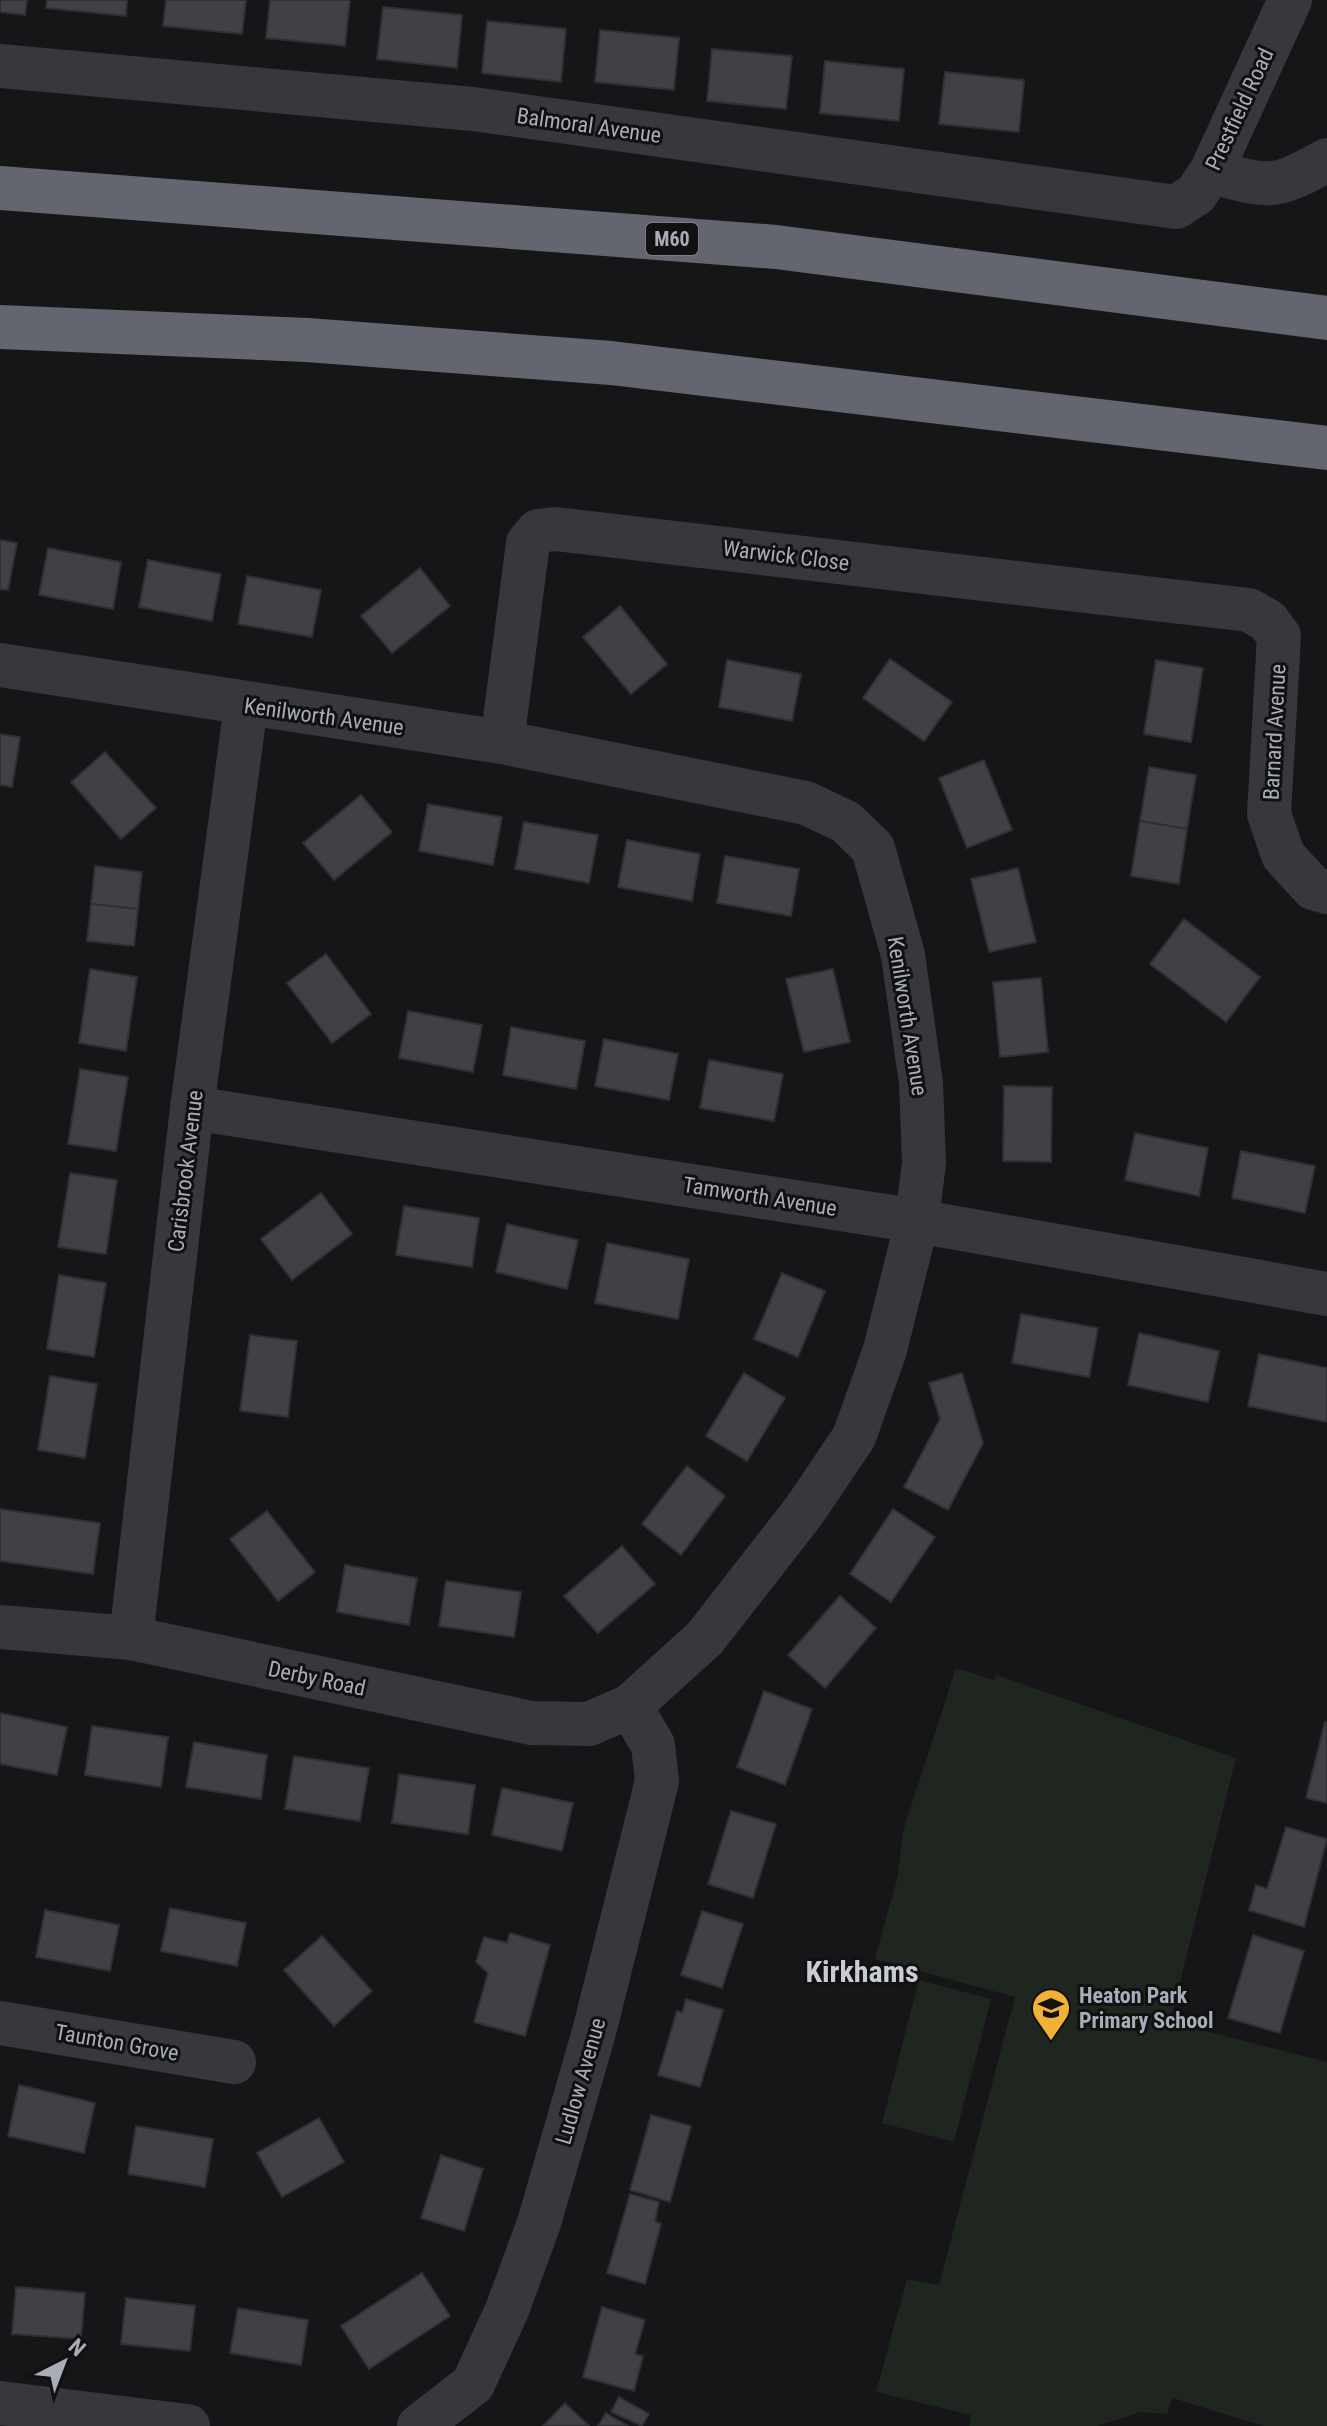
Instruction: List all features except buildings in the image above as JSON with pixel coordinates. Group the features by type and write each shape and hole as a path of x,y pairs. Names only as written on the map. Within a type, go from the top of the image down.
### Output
{"highway":[{"name":"M60","path":"5,190 776,247 1327,318"},
{"path":"10,328 307,340 611,363 1327,448"}],"street":[{"name":"Prestfield Road","path":"1176,207 1196,194 1211,172 1290,0"},
{"name":"Balmoral Avenue","path":"0,66 473,109 1176,207"},
{"path":"1211,172 1267,186 1299,177 1327,160"},
{"name":"Warwick Close","path":"502,742 528,543 538,531 555,529 1249,610"},
{"name":"Barnard Avenue","path":"1249,610 1268,621 1279,636 1269,814 1283,855 1313,888 1327,892"},
{"name":"Kenilworth Avenue","path":"0,665 502,742 806,803 846,822 873,848 903,955 921,1083 924,1162 917,1221 885,1350 854,1437 804,1511 705,1638 630,1706"},
{"name":"Carisbrook Avenue","path":"131,1638 192,1108 246,705"},
{"name":"Tamworth Avenue","path":"192,1108 917,1221 1327,1294"},
{"name":"Derby Road","path":"0,1627 131,1638 531,1723 589,1724 630,1706"},
{"name":"Ludlow Avenue","path":"419,2426 473,2384 507,2310 539,2223 594,2032 657,1781 653,1745 630,1706"},
{"name":"Taunton Grove","path":"0,2023 234,2062"},
{"path":"0,2403 188,2426"}],"shaded area":[{"name":"Heaton Park Primary School","path":"956,1668 994,1680 996,1675 1236,1758 1170,2022 1327,2062 1327,2426 1264,2426 1172,2398 1167,2414 1141,2412 1097,2426 969,2426 971,2415 876,2392 907,2279 939,2285 1015,1997 875,1959 898,1875 903,1831"},
{"path":"919,1980 991,1999 954,2142 882,2123"}],"place":[{"name":"Heaton Park Primary School","path":"1051,2042"}],"district":[{"name":"Kirkhams","path":"862,1972"}]}
